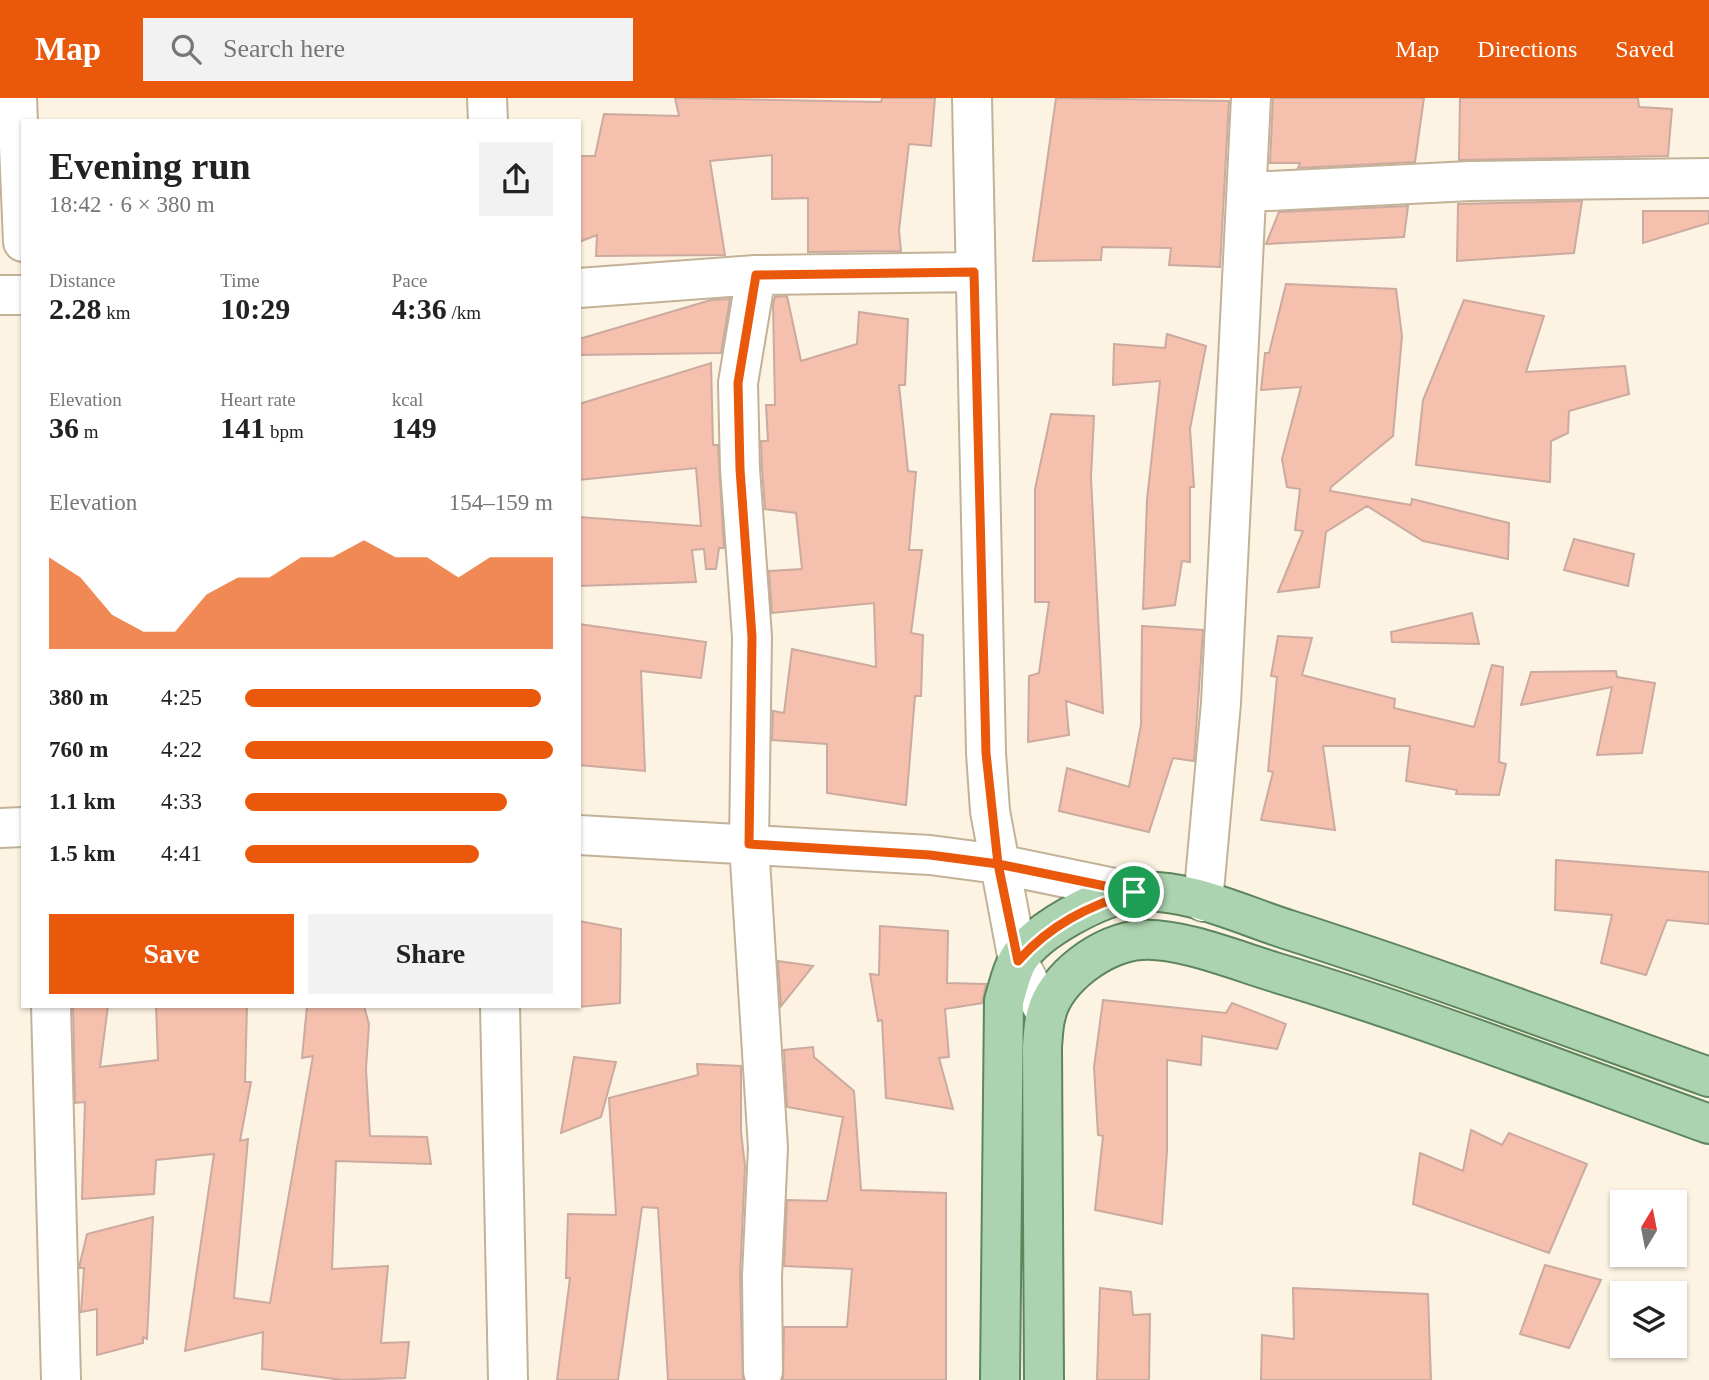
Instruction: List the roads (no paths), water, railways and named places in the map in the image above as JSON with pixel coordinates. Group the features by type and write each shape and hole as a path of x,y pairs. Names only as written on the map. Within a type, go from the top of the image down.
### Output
{"main road":[{"path":"1000,1380 1004,1001 1018,961 1038,938 1070,916 1134,892 1165,894 1203,902 1371,956 1709,1077"},
{"path":"1044,1380 1042,1047 1046,1014 1056,993 1091,960 1118,945 1142,940 1208,951 1350,995 1709,1124"}],"street":[{"path":"17,98 21,194"},
{"path":"487,98 488,119"},
{"path":"972,98 986,753 998,864 1018,961 1046,1014"},
{"path":"1203,902 1221,703 1251,98"},
{"path":"1248,192 1470,181 1709,178"},
{"path":"581,288 756,275 974,272"},
{"path":"756,275 738,383 740,469 752,637 749,844 768,1147 762,1276 763,1371"},
{"path":"0,295 21,295"},
{"path":"0,828 21,827"},
{"path":"581,835 930,855 998,864 1134,892"},
{"path":"51,1008 61,1380"},
{"path":"500,1008 508,1380"}]}
